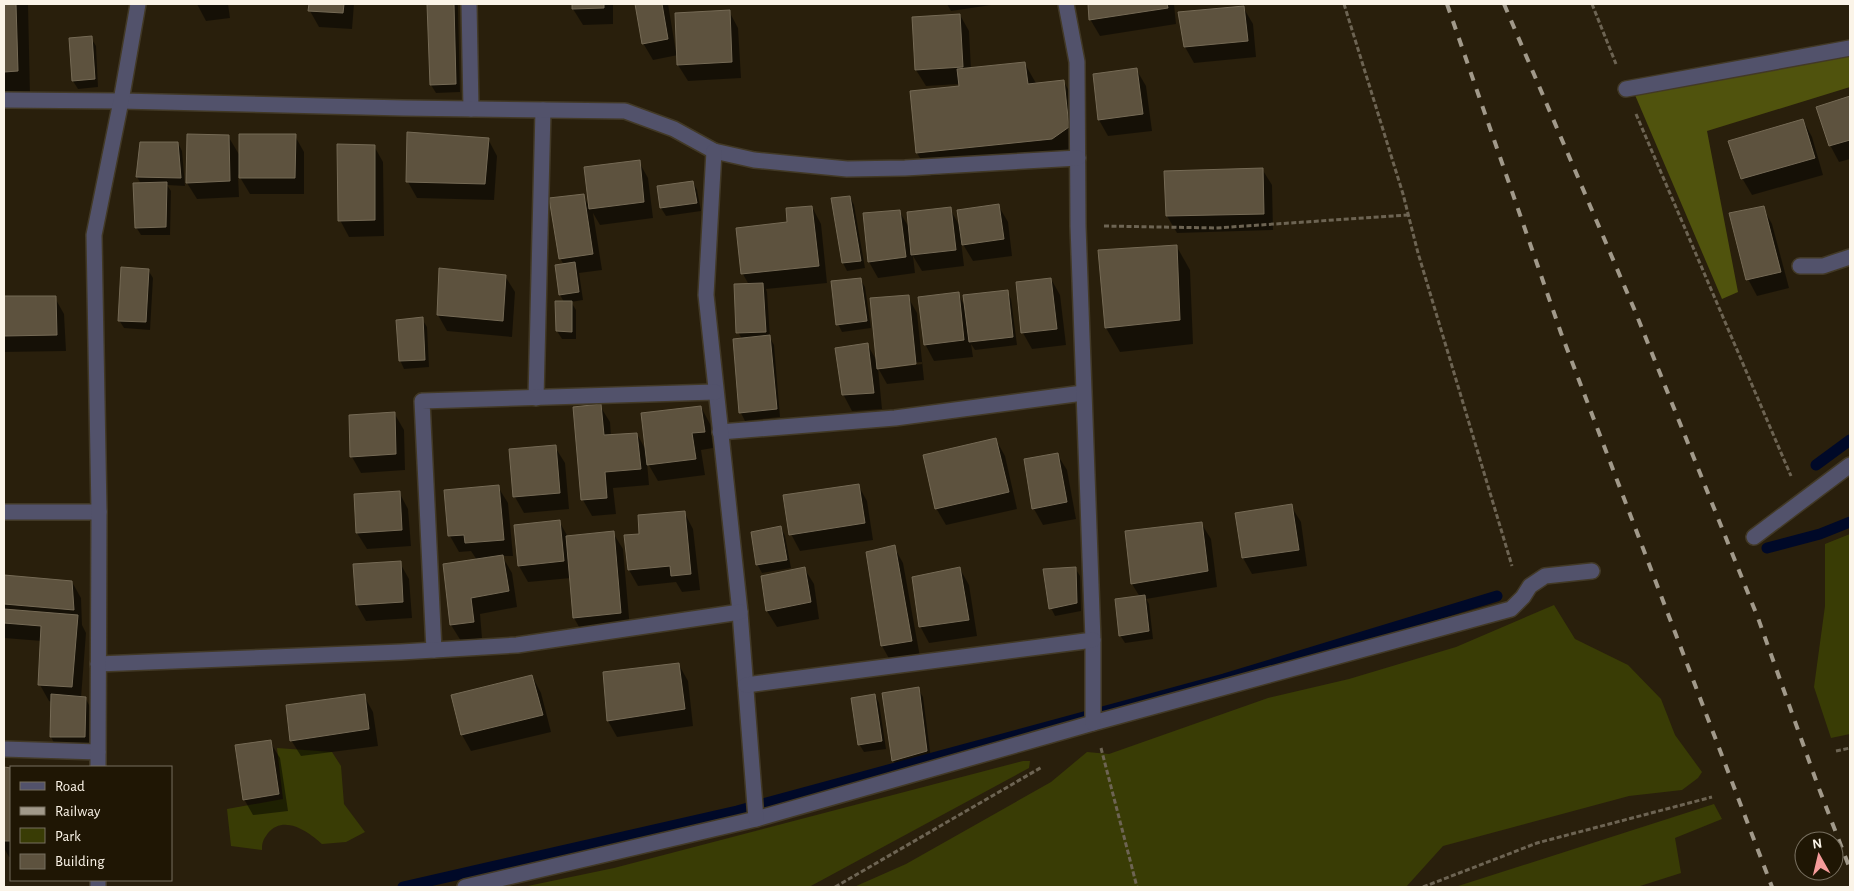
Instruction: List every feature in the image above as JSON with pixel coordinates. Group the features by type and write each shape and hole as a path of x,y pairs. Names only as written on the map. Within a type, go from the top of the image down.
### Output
{"street":[{"path":"4,749 98,760 99,512 94,235 138,4"},
{"path":"469,4 471,109"},
{"path":"1066,4 1077,62 1078,226 1093,640 1093,723"},
{"path":"1626,88 1850,48"},
{"path":"4,100 625,111 674,129 714,151 754,160 846,169 905,168 1078,158"},
{"path":"536,398 543,110"},
{"path":"714,151 706,294 740,612 756,819"},
{"path":"1800,266 1823,266 1850,257"},
{"path":"434,650 422,401 715,392"},
{"path":"720,432 895,418 1083,393"},
{"path":"1754,537 1850,465"},
{"path":"4,512 99,512"},
{"path":"465,887 756,819 1093,723 1511,608 1523,597 1530,586 1545,576 1592,571"},
{"path":"98,664 518,645 740,612"},
{"path":"746,685 1093,640"}],"path":[{"path":"1344,4 1513,568 1530,586"},
{"path":"1592,4 1652,153 1802,502"},
{"path":"1078,226 1216,228 1408,215"},
{"path":"1101,748 1137,887"},
{"path":"1836,752 1850,748"},
{"path":"835,887 1041,768 1049,761"},
{"path":"1422,887 1537,843 1712,797"}],"green space":[{"path":"1850,534 1850,734 1831,738 1814,687 1825,606 1825,544"},
{"path":"1554,605 1575,639 1628,665 1661,699 1675,735 1702,772 1698,778 1682,790 1629,796 1443,846 1406,887 854,887 906,864 1051,782 1087,752 1109,754 1268,698 1349,679 1456,647"},
{"path":"277,748 332,752 341,766 344,804 365,832 346,842 322,844 303,830 289,825 281,825 268,833 263,841 262,850 231,846 227,809 283,799"},
{"path":"1023,761 1030,761 1029,768 809,887 523,887 614,868"},
{"path":"1714,804 1722,819 1675,838 1681,873 1637,887 1455,887"}],"shaded area":[{"path":"1850,55 1850,87 1707,131 1738,292 1722,299 1635,95"}],"building":[{"path":"4,4 16,4 18,71 4,72"},
{"path":"309,4 344,4 343,13 308,11"},
{"path":"427,4 454,4 456,84 430,85"},
{"path":"572,4 604,4 604,8 572,9"},
{"path":"635,4 662,4 668,39 642,44"},
{"path":"1088,4 1167,4 1168,8 1089,20"},
{"path":"1244,6 1248,41 1184,47 1178,12"},
{"path":"730,10 732,62 677,65 675,13"},
{"path":"960,14 963,67 915,70 912,17"},
{"path":"92,36 95,79 72,81 69,38"},
{"path":"1025,62 1028,84 1064,80 1069,127 1052,139 916,153 910,91 959,86 957,69"},
{"path":"1137,68 1143,114 1098,120 1093,74"},
{"path":"1850,96 1850,140 1829,146 1816,107"},
{"path":"1803,119 1815,158 1741,179 1728,141"},
{"path":"407,132 489,138 485,184 406,182"},
{"path":"187,134 229,135 230,181 186,183"},
{"path":"239,134 296,134 295,178 239,178"},
{"path":"140,142 178,142 181,178 136,177"},
{"path":"337,144 375,145 375,220 338,221"},
{"path":"640,160 644,202 589,209 584,167"},
{"path":"1263,168 1264,214 1166,216 1164,171"},
{"path":"693,181 697,203 660,208 657,186"},
{"path":"167,182 166,227 135,228 133,183"},
{"path":"584,194 593,254 559,259 549,198"},
{"path":"850,196 861,261 842,263 831,198"},
{"path":"999,204 1004,239 962,245 957,210"},
{"path":"812,206 819,266 741,274 736,228 787,222 786,208"},
{"path":"1764,206 1781,272 1746,280 1729,213"},
{"path":"951,207 956,250 911,255 907,212"},
{"path":"900,210 906,257 868,262 863,213"},
{"path":"1177,245 1180,320 1105,328 1098,250"},
{"path":"575,262 579,292 559,295 555,265"},
{"path":"121,267 149,269 146,322 118,321"},
{"path":"439,268 506,275 503,321 437,315"},
{"path":"861,278 867,321 836,325 831,281"},
{"path":"1051,278 1057,329 1021,333 1016,282"},
{"path":"763,283 766,332 736,333 734,284"},
{"path":"1008,290 1013,337 969,342 963,295"},
{"path":"959,292 964,340 924,345 918,297"},
{"path":"909,295 916,364 877,369 870,298"},
{"path":"4,296 56,296 57,335 4,336"},
{"path":"555,301 572,301 572,332 556,331"},
{"path":"423,317 425,360 399,361 396,320"},
{"path":"770,335 777,409 739,413 733,339"},
{"path":"868,343 874,393 842,395 835,348"},
{"path":"601,404 604,435 637,433 641,469 605,472 607,498 581,500 573,407"},
{"path":"701,406 705,432 692,433 696,459 647,465 641,413"},
{"path":"395,412 396,454 350,457 349,415"},
{"path":"996,438 1009,492 935,509 923,455"},
{"path":"556,445 560,493 513,497 509,449"},
{"path":"1058,453 1067,502 1032,509 1024,459"},
{"path":"859,484 865,523 789,535 783,495"},
{"path":"499,485 504,540 465,543 464,535 448,536 444,490"},
{"path":"400,491 402,530 356,533 354,494"},
{"path":"1292,504 1299,550 1242,558 1235,513"},
{"path":"685,511 691,574 671,576 670,566 628,570 624,535 639,534 638,515"},
{"path":"560,520 564,561 518,566 514,525"},
{"path":"1202,522 1208,571 1131,584 1125,531"},
{"path":"781,526 787,560 756,565 751,532"},
{"path":"614,531 621,613 573,618 566,536"},
{"path":"895,545 912,641 881,646 866,552"},
{"path":"503,555 509,591 471,598 474,622 450,625 443,564"},
{"path":"401,561 403,602 356,605 353,564"},
{"path":"805,567 811,602 766,611 761,576"},
{"path":"960,567 969,620 919,627 912,577"},
{"path":"1076,567 1077,603 1049,609 1043,569"},
{"path":"4,575 72,581 74,610 4,604"},
{"path":"1145,595 1149,631 1119,636 1115,599"},
{"path":"4,609 78,615 72,687 38,685 41,626 4,623"},
{"path":"679,663 685,709 607,721 603,672"},
{"path":"532,675 543,715 461,735 451,695"},
{"path":"919,687 927,751 892,761 882,693"},
{"path":"51,694 86,697 85,737 50,737"},
{"path":"365,694 369,729 290,741 286,705"},
{"path":"875,694 882,741 858,745 851,698"},
{"path":"271,740 279,794 243,800 235,745"},
{"path":"4,767 10,768 10,841 4,841"}],"waterway":[{"path":"1816,465 1850,440"},
{"path":"1767,548 1820,534 1850,522"},
{"path":"403,887 737,811 1224,679 1497,596"}],"railway":[{"path":"1447,4 1561,333 1772,887"},
{"path":"1504,4 1635,311 1758,618 1850,869"}]}
